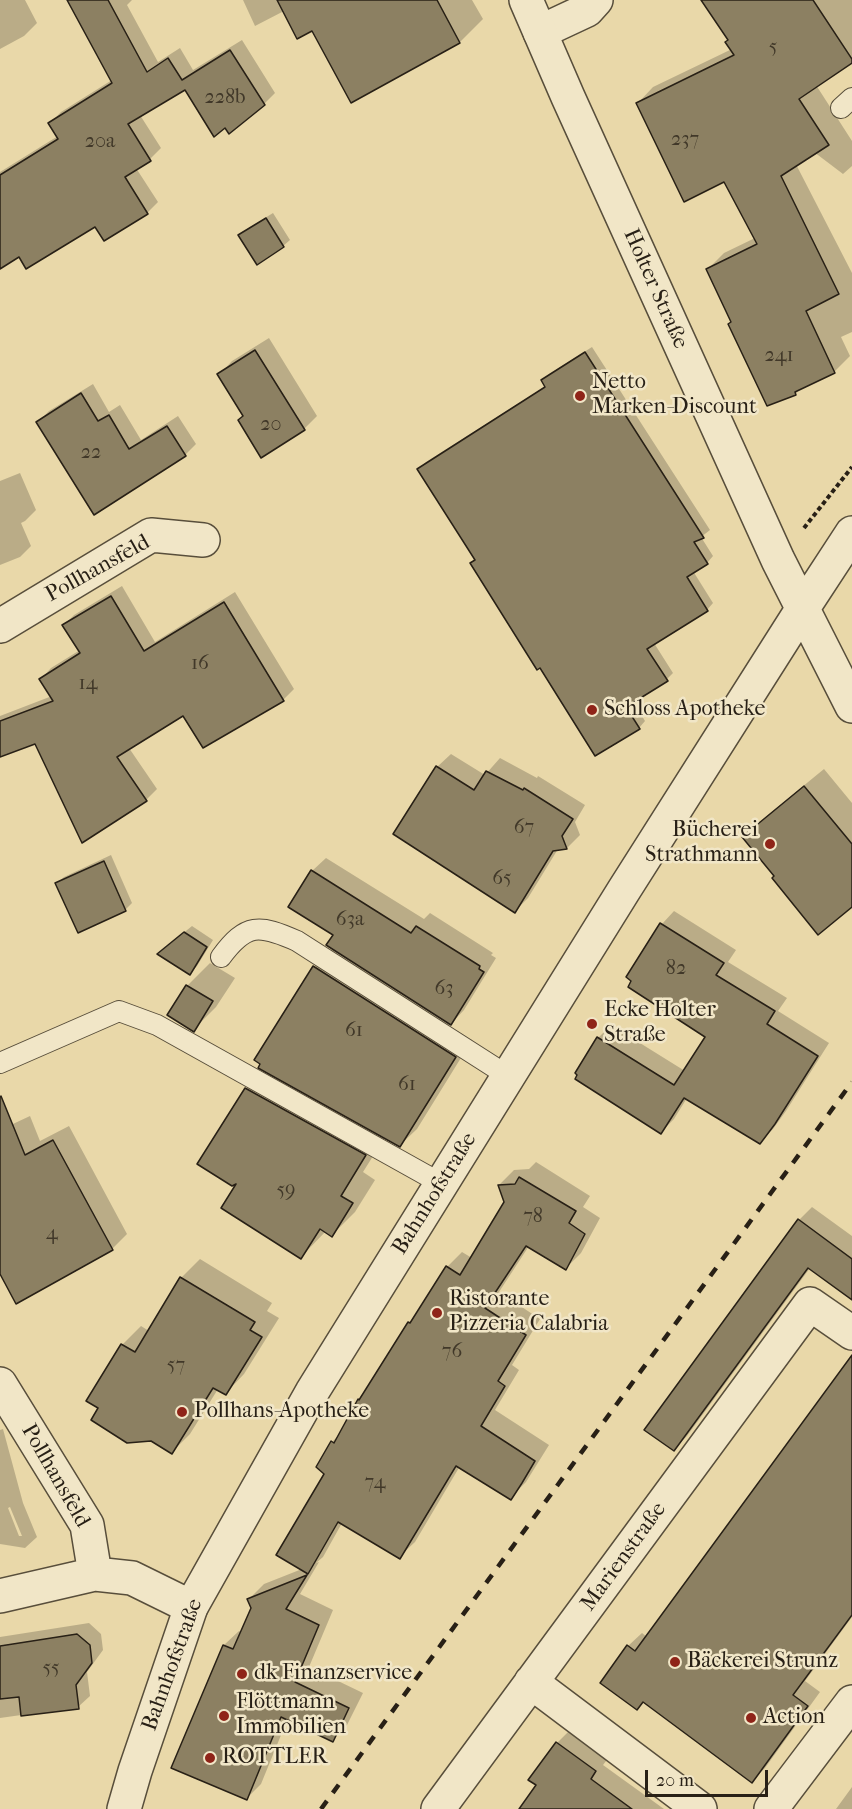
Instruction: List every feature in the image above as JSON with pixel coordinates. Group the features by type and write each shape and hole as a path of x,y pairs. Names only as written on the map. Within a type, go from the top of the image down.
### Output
{"street":[{"name":"Holter Straße","path":"526,0 572,108 778,560 852,706"},
{"path":"540,32 587,10 596,0"},
{"name":"Bahnhofstraße","path":"124,1809 191,1607 312,1392 508,1076 852,533"},
{"name":"Pollhansfeld","path":"0,626 151,535 203,540"},
{"name":"Marienstraße","path":"438,1809 810,1304 852,1333"},
{"name":"Pollhansfeld","path":"0,1384 87,1525 95,1574"},
{"path":"0,1596 95,1574 132,1578 191,1607"},
{"path":"531,1682 700,1809"},
{"path":"771,1809 852,1702"}],"lane":[{"path":"221,957 234,939 252,929 278,933 297,941 508,1076"},
{"path":"0,1063 119,1011 156,1025 442,1184"}],"path":[{"path":"778,560 852,467"}],"building":[{"path":"67,0 108,0 147,72 168,58 182,80 230,50 265,105 229,134 225,128 214,137 185,90 128,124 151,161 125,177 148,214 104,241 95,227 26,269 19,257 0,269 0,175 58,139 48,123 112,83"},
{"path":"277,0 437,0 460,43 351,103 312,31 297,39"},
{"path":"701,0 813,0 852,59 852,63 799,99 829,145 781,176 839,294 806,311 835,373 795,392 796,395 767,406 728,324 731,322 706,269 757,244 724,182 684,202 636,103 734,55 725,42 728,40"},
{"path":"266,218 284,247 257,265 238,235"},
{"path":"255,350 305,430 261,458 238,420 243,416 217,374"},
{"path":"585,352 704,538 694,542 708,564 687,577 708,611 647,649 668,681 626,707 640,729 595,756 540,668 537,670 470,563 475,560 417,469 545,387 541,380"},
{"path":"81,393 98,421 109,415 129,449 167,426 186,456 94,515 36,422"},
{"path":"111,596 144,651 224,602 284,701 203,748 183,716 117,757 147,801 82,843 35,744 0,757 0,721 53,701 39,679 80,653 62,625"},
{"path":"436,766 474,790 486,771 523,790 524,788 573,819 562,836 567,849 553,851 515,913 393,834"},
{"path":"804,786 852,844 852,907 818,935 742,837"},
{"path":"104,861 126,911 78,933 55,883"},
{"path":"311,870 411,933 416,926 480,966 479,969 484,972 451,1025 326,945 333,935 288,907"},
{"path":"660,923 724,963 716,975 775,1011 767,1024 818,1056 760,1144 684,1098 661,1134 575,1079 577,1075 575,1073 597,1037 674,1085 705,1037 628,987 631,981 626,977"},
{"path":"184,932 207,947 190,975 157,954"},
{"path":"313,966 456,1057 400,1147 258,1068 260,1064 254,1060"},
{"path":"186,985 213,1001 194,1032 167,1015"},
{"path":"245,1088 366,1155 341,1196 353,1203 332,1237 320,1229 301,1259 221,1208 236,1184 232,1186 197,1164"},
{"path":"1,1096 25,1155 53,1140 113,1250 16,1304 0,1274"},
{"path":"519,1177 576,1211 569,1223 585,1234 566,1270 526,1246 485,1308 526,1335 498,1381 505,1386 481,1426 535,1461 511,1500 456,1466 400,1559 338,1522 308,1574 276,1555 324,1474 316,1467 331,1441 334,1443 358,1399 446,1266 460,1275 504,1202 498,1185 515,1184"},
{"path":"798,1219 852,1259 852,1300 808,1268 674,1451 644,1430"},
{"path":"180,1277 255,1322 250,1330 262,1337 226,1395 213,1388 172,1454 151,1441 127,1443 91,1420 98,1408 86,1401 121,1344 135,1352"},
{"path":"852,1355 852,1615 793,1695 808,1706 752,1783 643,1702 637,1710 600,1683 627,1645 635,1651"},
{"path":"307,1575 286,1609 319,1625 295,1682 349,1708 333,1742 281,1717 247,1800 171,1768 223,1645 233,1649 251,1608 247,1599"},
{"path":"77,1634 90,1645 92,1663 76,1685 79,1709 21,1716 19,1697 0,1699 0,1646"},
{"path":"556,1742 596,1771 591,1779 632,1809 519,1809 536,1785 528,1780"}],"railway":[{"path":"321,1809 852,1082"}],"place":[{"name":"Netto Marken-Discount","path":"580,396"},
{"name":"Schloss Apotheke","path":"592,710"},
{"name":"Bücherei Strathmann","path":"770,844"},
{"name":"Ecke Holter Straße","path":"592,1024"},
{"name":"Ristorante Pizzeria Calabria","path":"437,1313"},
{"name":"Pollhans-Apotheke","path":"182,1412"},
{"name":"Bäckerei Strunz","path":"675,1662"},
{"name":"dk Finanzservice","path":"242,1674"},
{"name":"Flöttmann Immobilien","path":"224,1716"},
{"name":"Action","path":"751,1718"},
{"name":"ROTTLER","path":"210,1758"}]}
